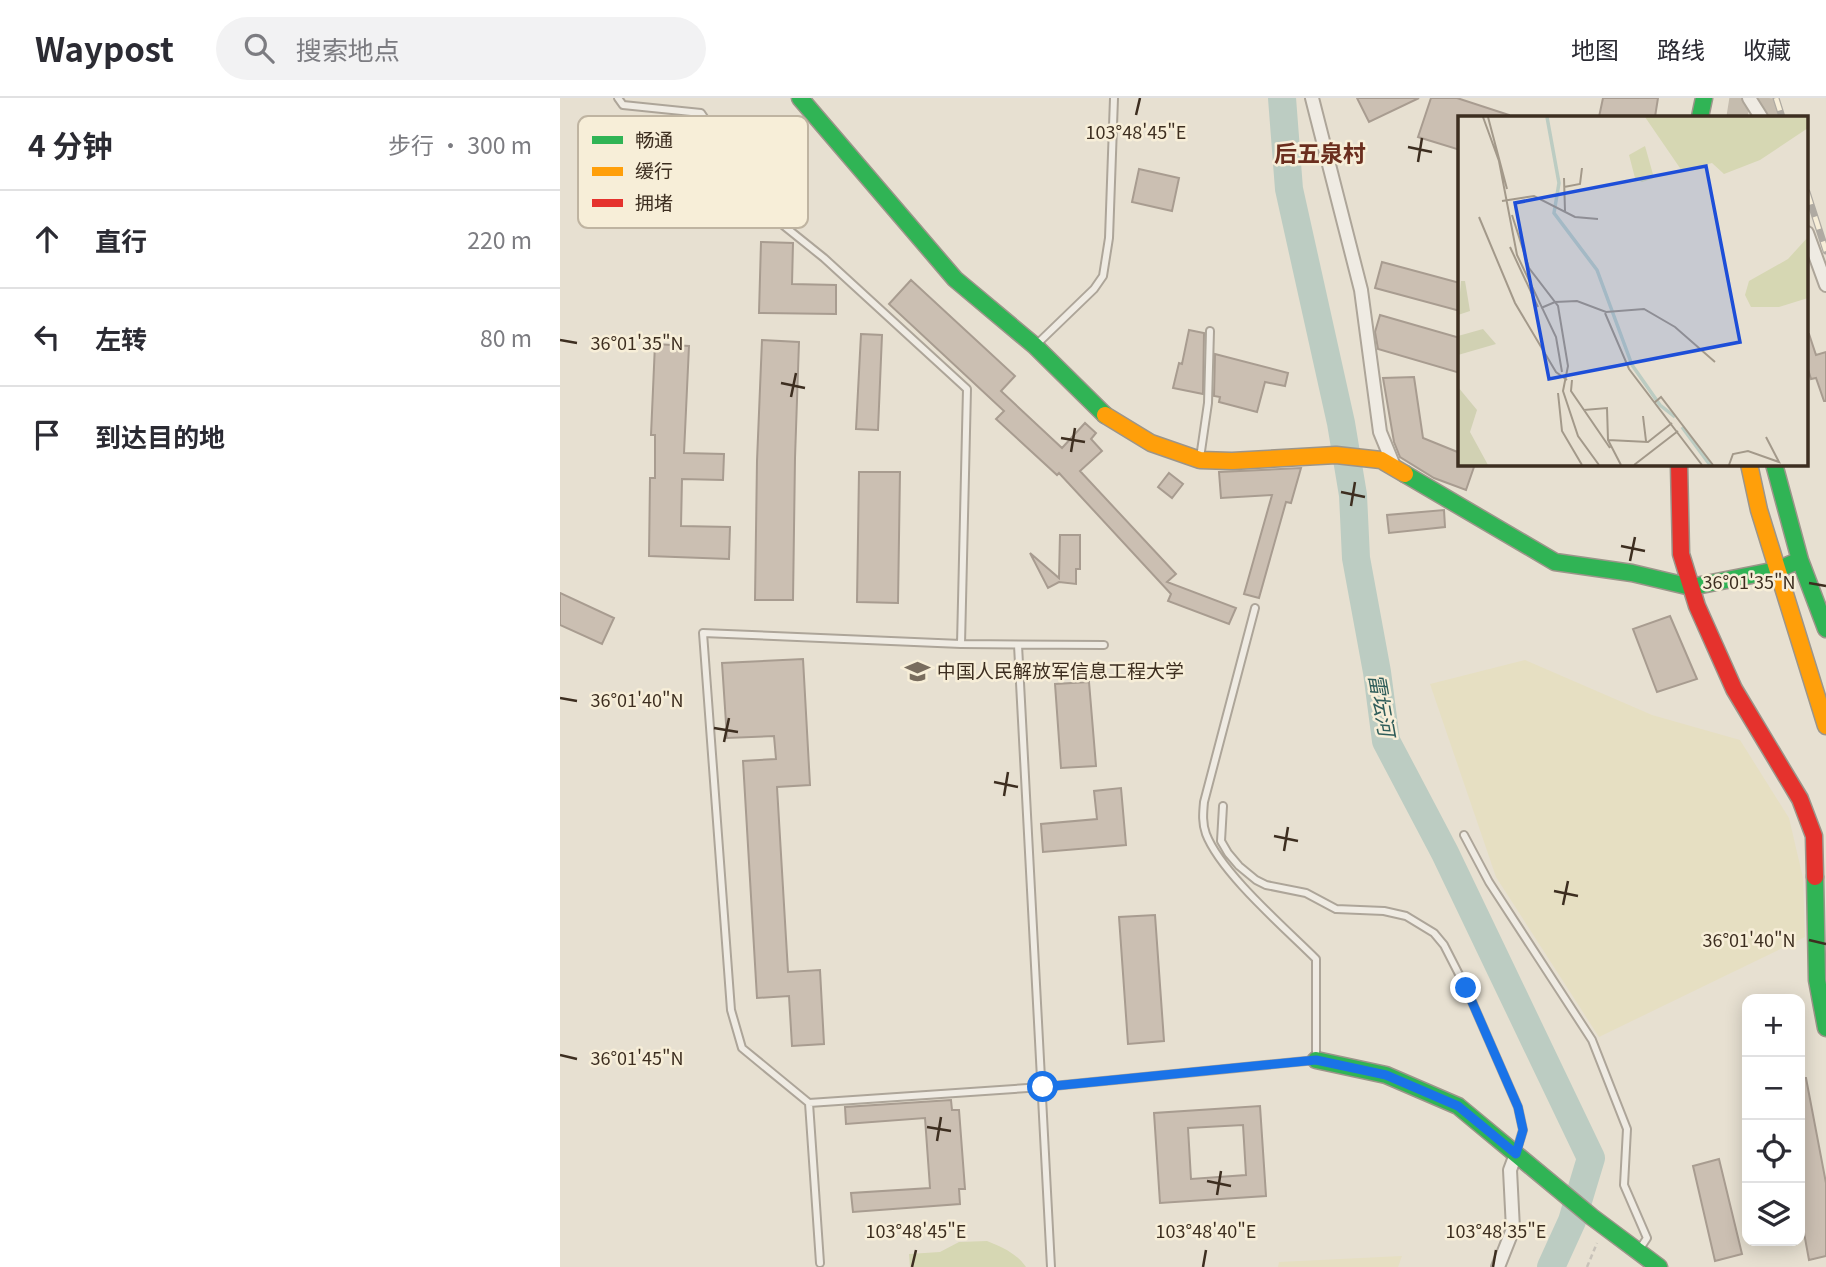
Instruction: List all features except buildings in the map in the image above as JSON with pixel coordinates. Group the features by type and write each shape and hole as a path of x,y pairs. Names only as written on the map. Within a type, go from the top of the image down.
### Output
{"main road":[{"path":"800,98 955,279 1035,346 1109,418 1151,443 1200,460 1233,461 1336,455 1387,463 1555,562 1632,573 1691,587 1777,570 1800,559"},
{"path":"1700,116 1704,98"},
{"path":"1679,466 1681,554 1691,587 1734,690 1800,799 1814,836 1817,980 1826,1028"},
{"path":"1749,466 1759,510 1826,726"},
{"path":"1775,466 1800,559 1826,629"},
{"path":"1316,1060 1386,1075 1458,1106 1592,1217 1659,1267"}],"street":[{"path":"1312,98 1361,290 1380,432 1387,463"},
{"path":"1749,98 1760,116"},
{"path":"1808,236 1826,285"},
{"path":"1498,1267 1513,1229 1510,1170 1516,1154"}],"lane":[{"path":"618,98 623,105 701,113 703,116"},
{"path":"1035,346 1094,289 1103,276 1108,238 1114,98"},
{"path":"786,228 824,258 967,389 961,644"},
{"path":"1200,460 1208,402 1210,331"},
{"path":"1104,645 961,644 703,633 731,1010 742,1048 809,1103 1043,1087 1316,1060 1316,959 1228,869 1206,834 1203,820 1204,802 1255,608"},
{"path":"1018,645 1051,1267"},
{"path":"1223,806 1221,841 1227,853 1256,880 1266,885 1306,893 1336,909 1384,911 1406,916 1434,933 1444,945 1466,988 1518,1107 1523,1130 1516,1154"},
{"path":"1464,835 1489,882 1592,1040 1627,1129 1624,1185 1647,1238 1639,1252"},
{"path":"809,1103 820,1263"}],"path":[{"path":"1587,1267 1591,1254"}],"shaded area":[{"path":"1525,660 1652,715 1740,740 1789,818 1803,878 1805,937 1599,1037 1496,877 1430,684"},
{"path":"1402,1256 1398,1267 1278,1267 1279,1262"}],"green space":[{"path":"987,1241 1013,1254 1026,1267 910,1267 909,1254 940,1252 959,1242"}],"waterway":[{"name":"雷坛河","path":"1282,98 1289,189 1341,423 1353,495 1356,558 1377,672 1386,741 1445,853 1591,1158 1572,1221 1551,1267"}],"tunnel":[{"path":"1737,116 1740,98"},
{"path":"1767,116 1769,98"}],"railway":[{"path":"1776,98 1782,116"},
{"path":"1808,195 1826,251"}],"traffic: fast":[{"path":"800,98 955,279 1035,346 1105,415"},
{"path":"1700,116 1704,98"},
{"path":"1775,466 1800,560 1826,629"},
{"path":"1405,474 1555,562 1632,573 1691,587 1777,570 1800,560"},
{"path":"1815,877 1817,980 1826,1028"},
{"path":"1316,1060 1386,1075 1458,1106 1592,1217 1659,1267"}],"traffic: slow":[{"path":"1105,415 1151,443 1200,460 1232,461 1336,455 1381,460 1405,474"},
{"path":"1749,466 1759,510 1826,726"}],"traffic: jam":[{"path":"1679,466 1681,554 1697,606 1734,689 1800,799 1814,836 1815,877"}],"place":[{"name":"中国人民解放军信息工程大学","path":"917,671"}],"district":[{"name":"后五泉村","path":"1320,154"}],"route":[{"path":"1043,1087 1316,1060 1386,1075 1458,1106 1516,1154 1523,1130 1518,1107 1466,988"}]}
